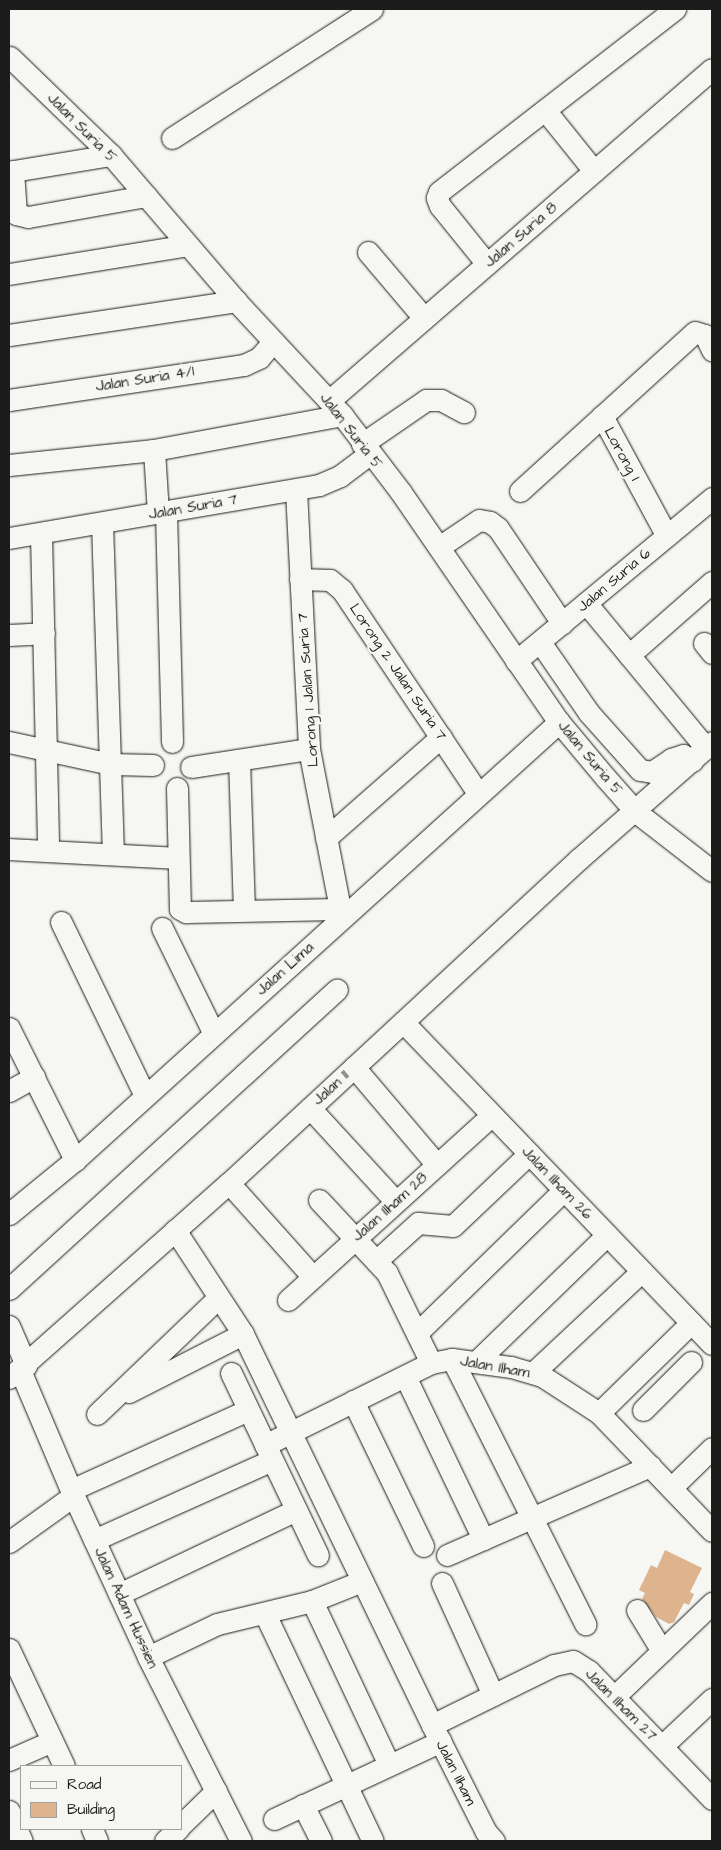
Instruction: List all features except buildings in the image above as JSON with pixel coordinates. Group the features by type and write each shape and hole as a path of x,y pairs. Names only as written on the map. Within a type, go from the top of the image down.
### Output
{"street":[{"path":"172,138 372,9"},
{"path":"487,264 436,198 439,192 675,9"},
{"name":"Jalan Suria 5","path":"10,57 111,154 236,301 336,408 365,449 400,491 559,722 636,812 712,871"},
{"name":"Jalan Suria 8","path":"336,408 424,318 712,70"},
{"path":"544,110 594,171"},
{"path":"111,154 19,168 11,175 16,214 20,217 146,196"},
{"path":"9,274 188,245"},
{"path":"368,252 424,318"},
{"path":"9,335 236,301"},
{"path":"602,416 695,332 705,335 712,350"},
{"name":"Jalan Suria 4/1","path":"9,400 244,365 259,358 273,342"},
{"name":"Jalan Suria 7","path":"9,538 296,490 340,476 365,449 426,400 441,400 464,412"},
{"path":"9,465 154,450 336,408"},
{"name":"Lorong 1","path":"520,491 602,416 667,536"},
{"path":"154,450 162,512 172,742"},
{"name":"Lorong 1 Jalan Suria 7","path":"296,490 309,749 340,913"},
{"name":"Jalan Suria 6","path":"516,661 712,498"},
{"path":"439,547 479,520 490,522 498,528 562,623"},
{"path":"102,523 113,854"},
{"path":"40,534 48,750 48,850"},
{"name":"Lorong 2 Jalan Suria 7","path":"300,579 330,580 342,590 478,793"},
{"path":"629,654 712,582"},
{"path":"540,642 589,713 640,770 652,772 671,759 703,750 629,654 586,603"},
{"path":"9,635 44,633"},
{"name":"Jalan Lima","path":"9,1214 75,1160 214,1034 340,913 559,722"},
{"path":"326,838 441,737"},
{"path":"9,742 111,764 153,765"},
{"path":"191,767 309,749"},
{"name":"Jalan 11","path":"18,1371 229,1183 578,859 636,812 703,750"},
{"path":"239,760 244,909"},
{"path":"177,788 180,909 186,912 244,909 340,913"},
{"path":"9,849 178,858"},
{"path":"61,922 145,1096"},
{"path":"162,928 214,1034"},
{"path":"9,1289 338,990"},
{"name":"Jalan Ilham 26","path":"403,1022 712,1344"},
{"path":"9,1028 75,1160"},
{"path":"354,1067 437,1165"},
{"path":"9,1092 34,1077"},
{"path":"310,1108 396,1202"},
{"name":"Jalan Ilham 28","path":"288,1300 492,1115"},
{"path":"376,1261 418,1223 453,1226 530,1154"},
{"path":"229,1183 313,1277"},
{"path":"417,1333 564,1190"},
{"path":"319,1200 354,1240 376,1261 397,1290 417,1333 441,1361 530,1518 585,1624"},
{"name":"Jalan Ilham","path":"174,1230 243,1334 436,1733 486,1832 494,1841"},
{"path":"477,1361 607,1235"},
{"path":"533,1373 642,1271"},
{"path":"97,1414 218,1298"},
{"path":"599,1413 691,1322"},
{"name":"Jalan Adam Hussien","path":"9,1326 18,1371 72,1493 148,1657 241,1841"},
{"path":"112,1400 243,1334"},
{"name":"Jalan Ilham","path":"291,1431 405,1376 441,1361 477,1361 533,1373 599,1413 671,1488 710,1524"},
{"path":"643,1410 691,1362"},
{"path":"648,1365 666,1386"},
{"path":"231,1373 318,1555"},
{"path":"405,1376 484,1539"},
{"path":"353,1401 423,1546"},
{"path":"9,1542 72,1493 248,1410"},
{"path":"94,1540 269,1452 291,1431"},
{"path":"671,1488 712,1448"},
{"path":"447,1555 650,1466"},
{"path":"119,1594 296,1510"},
{"path":"148,1657 217,1624 312,1602 362,1581"},
{"path":"442,1583 494,1695"},
{"path":"312,1602 389,1765"},
{"path":"619,1701 662,1651 712,1603"},
{"path":"637,1610 662,1651"},
{"path":"265,1614 373,1841"},
{"path":"619,1701 712,1620"},
{"path":"9,1649 64,1765"},
{"name":"Jalan Ilham 27","path":"274,1818 389,1765 494,1695 554,1665 573,1661 589,1671 712,1799"},
{"path":"662,1746 711,1701"},
{"path":"9,1760 52,1741"},
{"path":"182,1824 216,1791"},
{"path":"303,1805 321,1841"},
{"path":"9,1811 22,1841"},
{"path":"165,1841 177,1830"}]}
